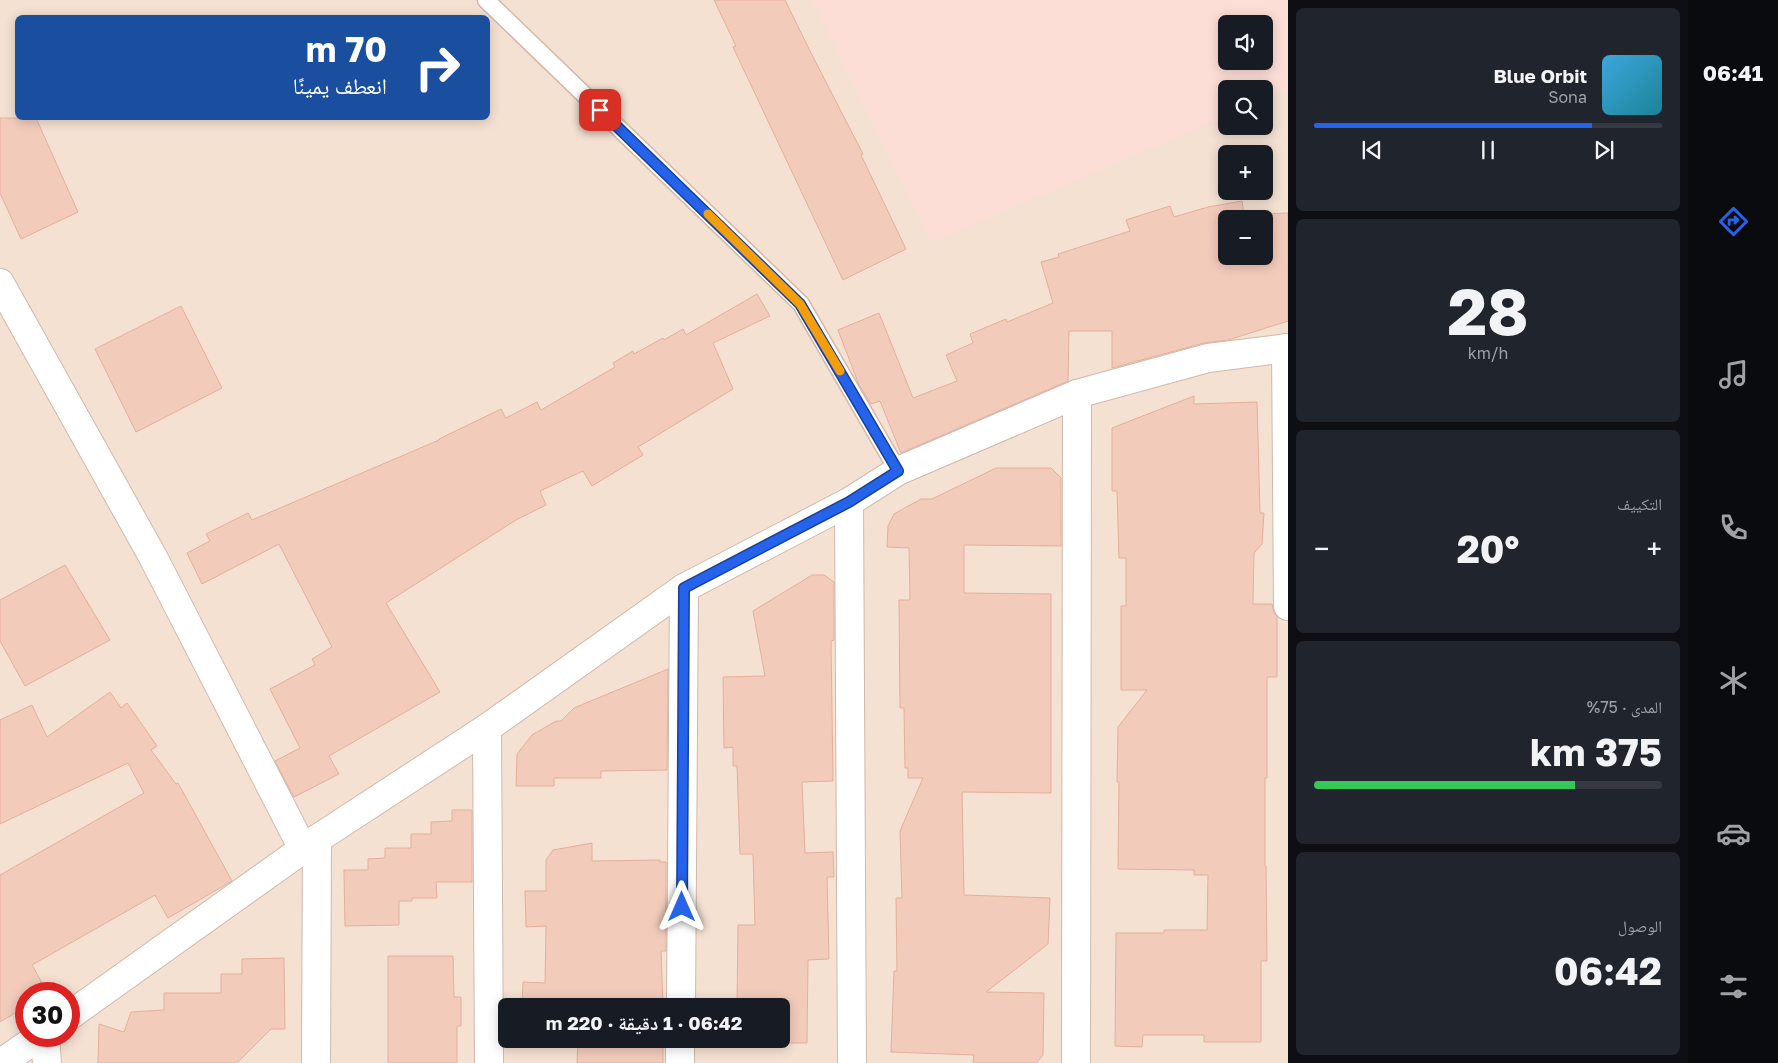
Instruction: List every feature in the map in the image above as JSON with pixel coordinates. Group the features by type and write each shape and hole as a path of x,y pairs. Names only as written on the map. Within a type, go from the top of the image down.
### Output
{"street":[{"path":"0,283 310,844 316,1063"},
{"path":"80,1008 310,844 487,728 684,588 849,502 898,471 1077,394 1208,358 1287,348 1288,606"},
{"path":"1076,1063 1077,394"},
{"path":"849,502 852,1063"},
{"path":"681,998 684,588"},
{"path":"487,728 489,1063"},
{"path":"1,1063 24,1047"},
{"path":"46,1047 48,1063"},
{"path":"680,1048 680,1063"}],"lane":[{"path":"486,0 800,304 898,471"}],"shaded area":[{"path":"0,0 1288,0 1288,1063 0,1063"},
{"path":"812,0 1288,0 1288,90 1273,96 1273,80 1218,80 1218,119 932,242"}],"building":[{"path":"714,0 785,0 863,154 861,155 906,249 843,280 733,47 736,46"},
{"path":"0,118 37,120 78,212 21,239 0,193"},
{"path":"1242,201 1243,210 1218,210 1218,265 1273,265 1273,214 1288,213 1288,321 1228,340 1204,343 1112,368 1112,331 1069,331 1068,381 901,453 880,401 871,404 859,385 838,330 879,313 913,398 957,381 946,355 973,343 970,334 1006,319 1007,322 1053,303 1041,262 1059,257 1058,254 1130,231 1126,220 1170,206 1174,217 1208,207"},
{"path":"757,294 770,316 713,343 733,389 638,447 643,455 592,486 583,471 540,491 546,505 516,520 386,603 440,692 329,756 339,774 294,797 275,761 300,748 270,689 315,665 312,659 332,647 279,544 202,584 187,553 210,541 206,534 248,513 252,520 439,440 501,409 506,418 537,402 541,410 615,367 613,363 633,351 634,354 683,329 686,335"},
{"path":"181,306 222,388 136,432 95,349"},
{"path":"1194,396 1194,404 1257,402 1260,513 1264,513 1262,544 1254,553 1253,604 1272,604 1274,613 1277,616 1277,677 1267,677 1265,866 1267,961 1261,961 1261,1042 1204,1042 1204,1035 1143,1035 1142,1047 1115,1046 1116,933 1164,933 1164,930 1207,930 1208,875 1194,875 1194,870 1118,869 1118,727 1147,690 1121,690 1121,606 1126,606 1126,558 1119,558 1117,491 1112,491 1112,428"},
{"path":"996,468 1051,468 1061,478 1061,546 964,545 964,593 1051,594 1051,793 962,792 964,895 1050,898 1048,944 986,992 1044,993 1043,1055 1036,1063 973,1063 974,1055 891,1052 894,971 897,971 896,898 902,898 900,831 923,778 908,778 908,768 905,768 904,708 900,708 899,600 910,600 909,548 887,547 888,526 894,514 921,499 932,499"},
{"path":"65,565 110,640 25,686 0,641 0,600"},
{"path":"812,575 824,575 834,582 834,640 831,641 833,781 802,782 805,853 833,852 834,877 827,877 829,959 808,960 807,1043 790,1043 790,998 737,998 738,925 755,925 753,854 740,854 737,766 733,766 733,747 724,748 723,677 765,676 753,611"},
{"path":"668,669 667,770 601,771 601,778 554,778 554,786 516,786 517,754 532,735 556,721 561,721 574,708"},
{"path":"110,692 121,708 127,703 157,746 151,750 176,784 178,783 232,881 168,918 155,895 32,965 41,982 15,982 15,1013 0,1022 0,875 144,793 128,763 0,824 0,720 32,705 47,737"},
{"path":"452,810 472,810 472,882 436,882 437,898 412,898 412,901 399,901 399,925 345,926 344,870 368,870 368,859 385,858 385,848 411,848 411,834 431,834 431,822 452,821"},
{"path":"592,843 592,861 660,860 660,862 666,862 666,951 661,951 663,998 522,998 523,982 545,983 546,926 526,927 525,891 546,891 546,860 553,850"},
{"path":"388,956 453,956 454,997 461,997 461,1026 457,1026 457,1063 388,1063"},
{"path":"284,958 285,1029 271,1029 237,1063 98,1063 99,1024 124,1032 131,1012 164,1010 164,993 221,993 221,974 242,974 242,959"},
{"path":"578,1048 663,1048 663,1063 577,1063"}],"slow traffic":[{"path":"708,214 800,304 840,371"}],"route":[{"path":"600,110 800,304 898,471 849,502 684,588 682,907"}]}
